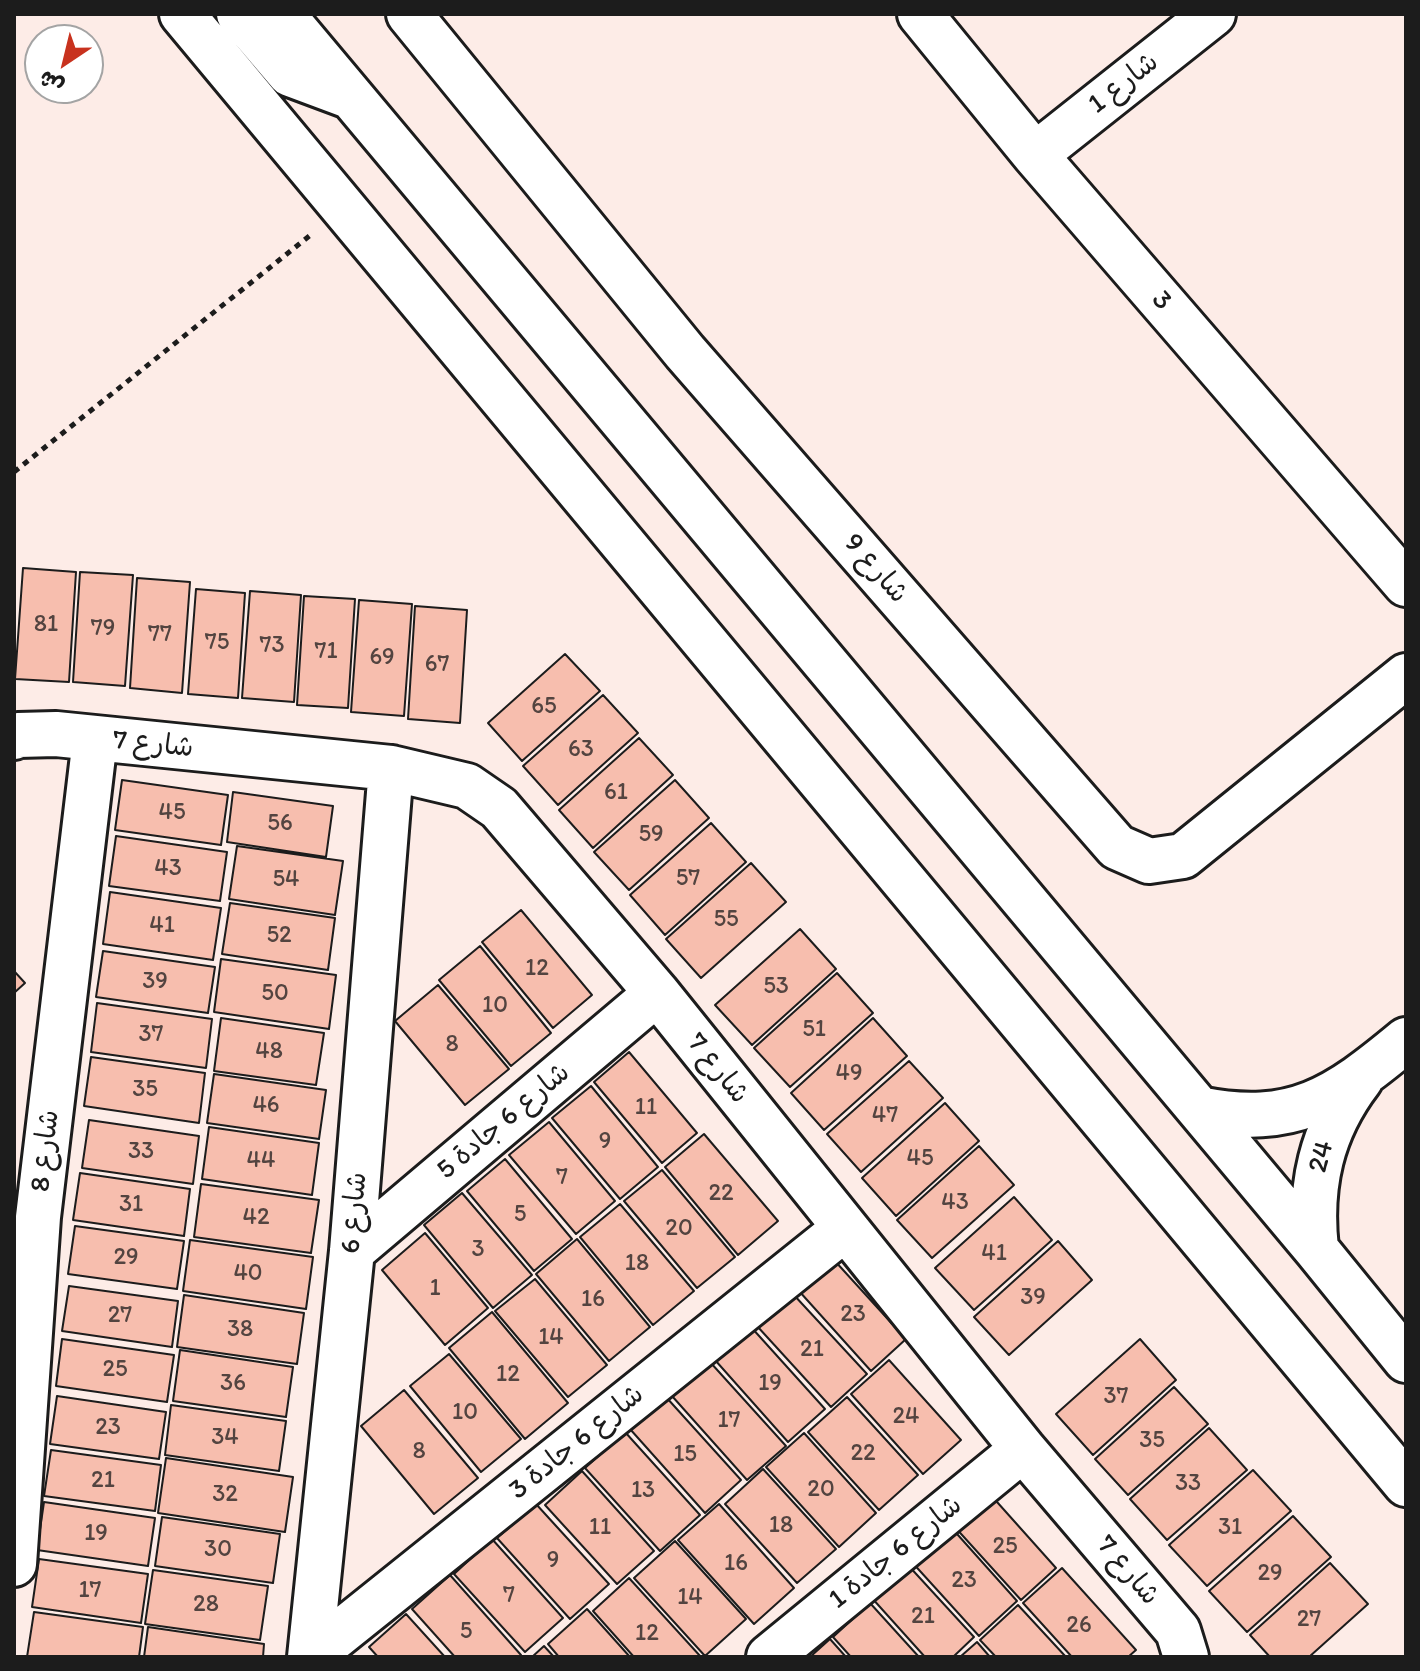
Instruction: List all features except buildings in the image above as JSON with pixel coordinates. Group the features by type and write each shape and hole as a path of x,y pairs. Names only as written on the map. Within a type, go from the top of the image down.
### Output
{"street":[{"path":"182,14 1406,1484"},
{"path":"239,14 290,74 351,97"},
{"path":"282,14 1406,1360"},
{"name":"شارع 9","path":"409,14 685,352 1117,847 1149,861 1183,856 1406,676"},
{"name":"3","path":"920,14 1035,155 1406,584"},
{"name":"شارع 1","path":"1035,155 1213,14"},
{"path":"14,737 56,734 95,739"},
{"name":"شارع 7","path":"95,739 391,768 467,786 499,808 657,993 1023,1449 1178,1631 1186,1657"},
{"name":"شارع 8","path":"14,1564 26,1203 95,739"},
{"name":"شارع 6","path":"310,1657 352,1251 391,768"},
{"name":"شارع 6 جادة 5","path":"352,1251 657,993"},
{"name":"24","path":"1199,1109 1248,1116 1273,1114 1321,1101 1364,1075 1406,1040"},
{"name":"24","path":"1316,1249 1313,1218 1320,1157 1330,1127 1364,1075"},
{"name":"شارع 6 جادة 3","path":"310,1657 844,1229"},
{"path":"1232,1274 1260,1277 1406,1439"},
{"name":"شارع 6 جادة 1","path":"769,1657 1023,1449"}],"path":[{"path":"14,472 344,208"}]}
